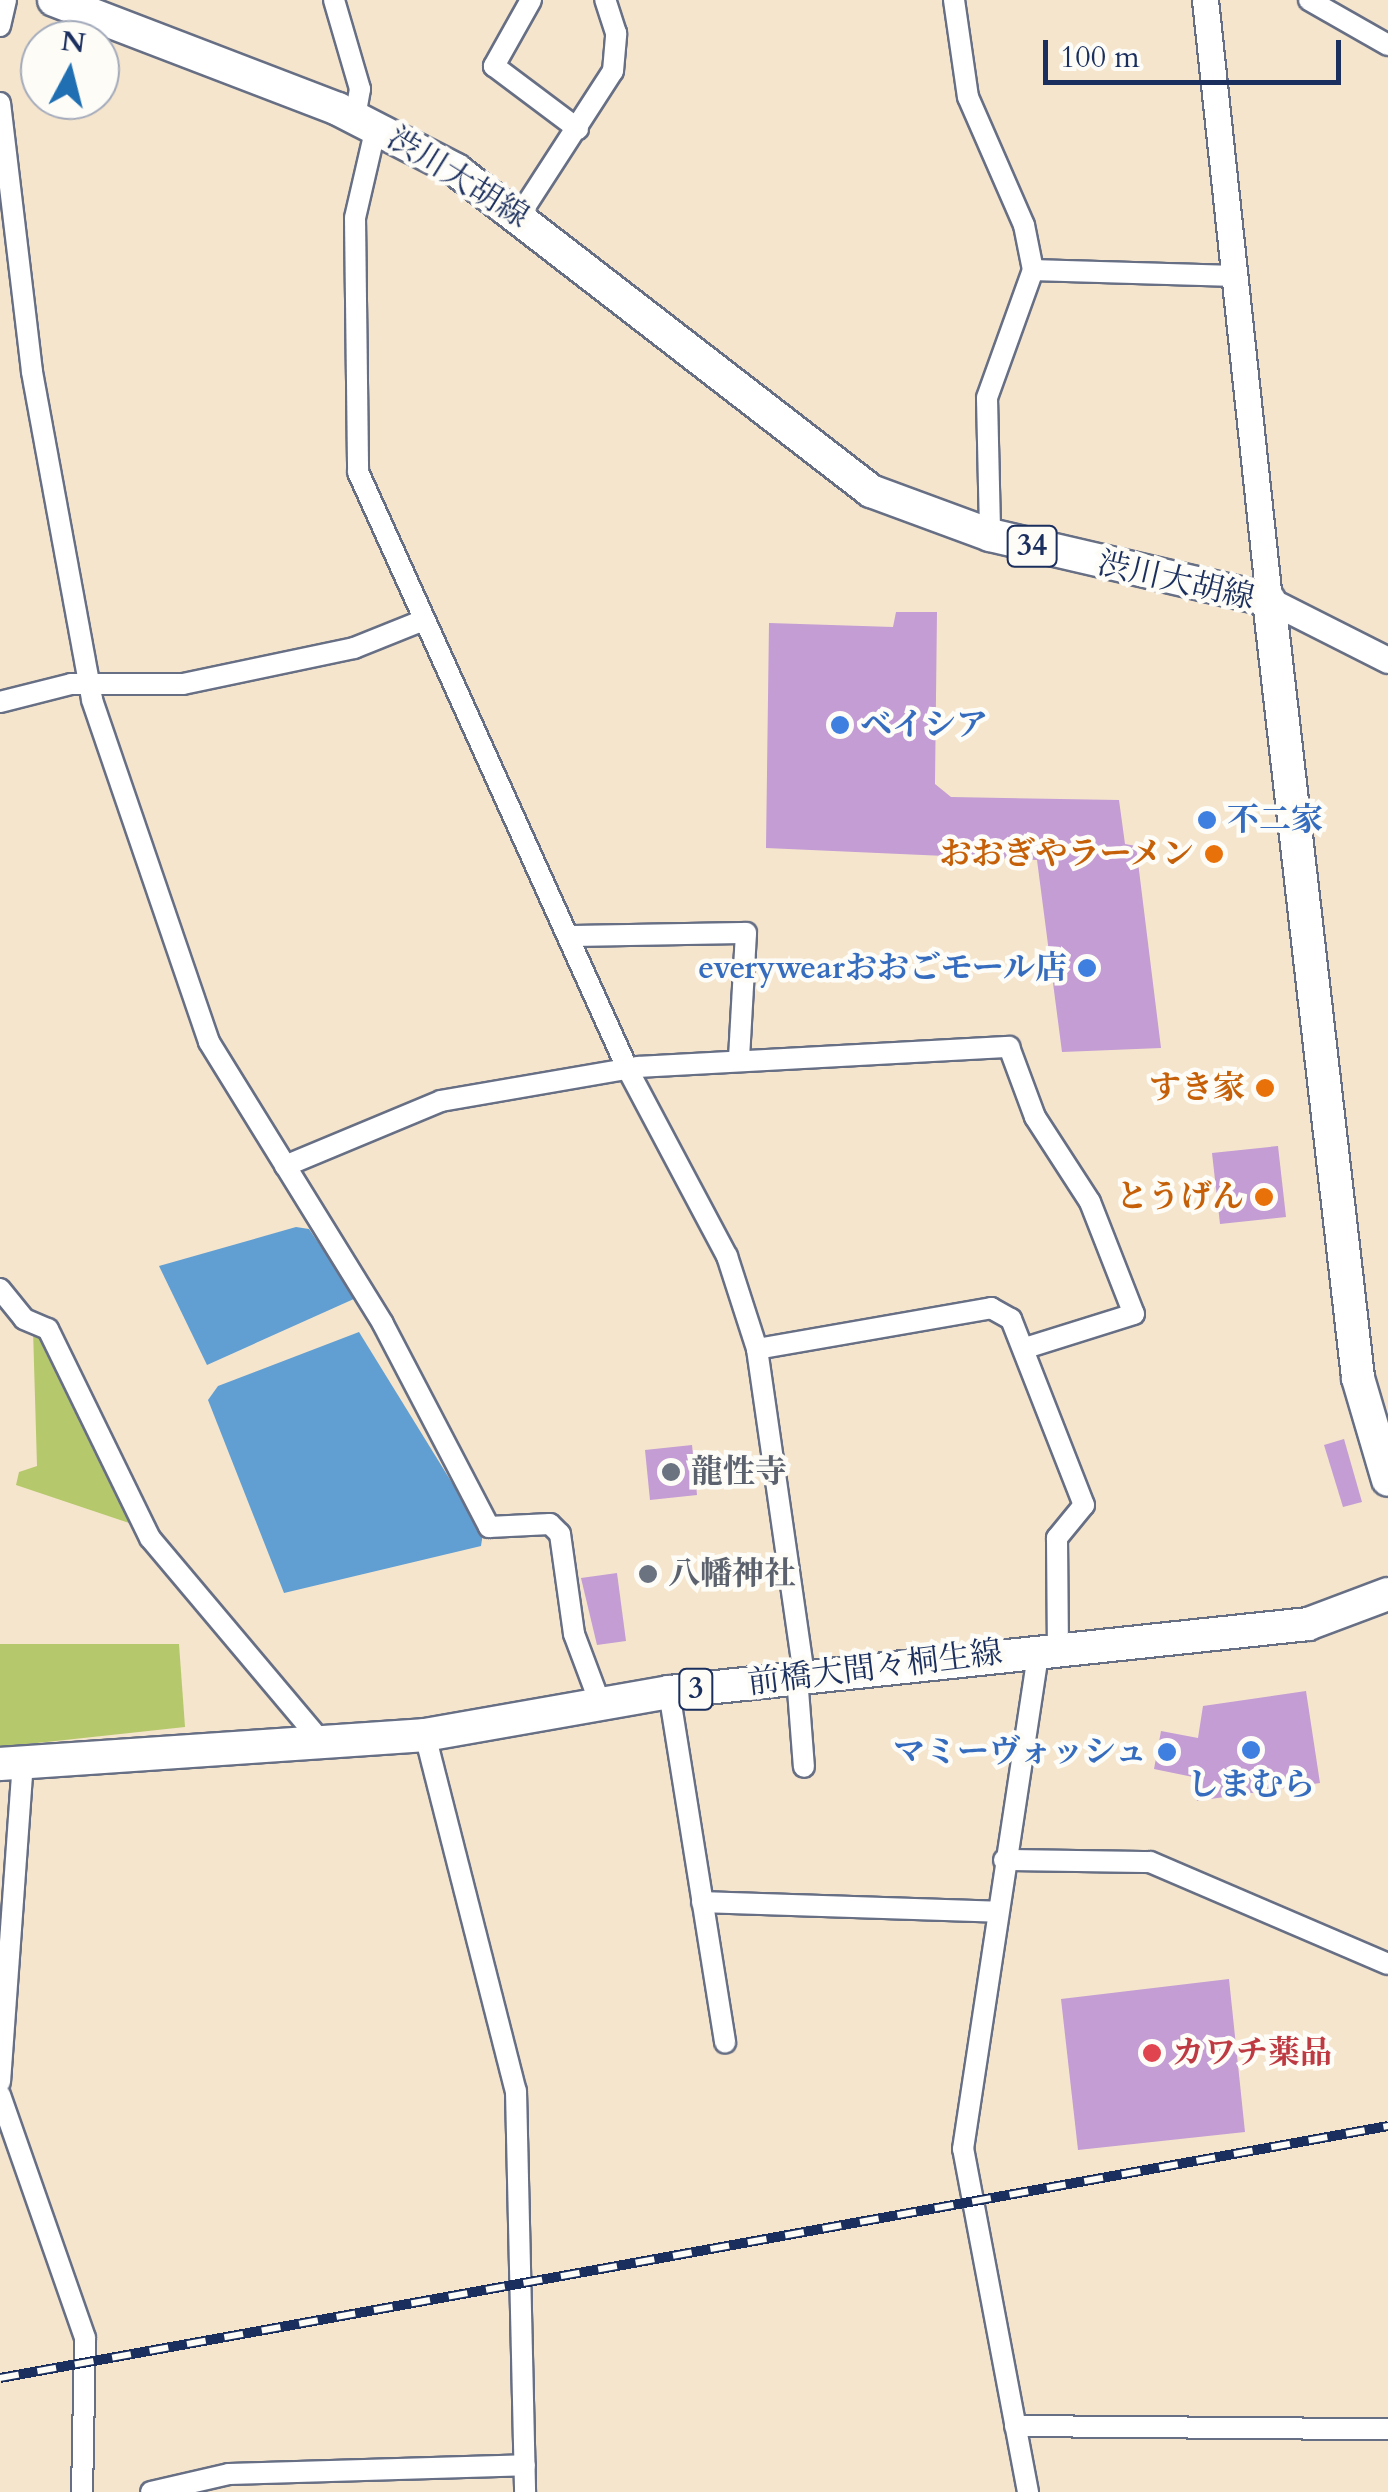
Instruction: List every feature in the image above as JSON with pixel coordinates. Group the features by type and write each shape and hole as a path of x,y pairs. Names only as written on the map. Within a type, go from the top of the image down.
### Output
{"main road":[{"name":"渋川大胡線","path":"54,0 365,122 521,213 844,474 990,535 1268,600 1356,1360 1388,1480"},
{"name":"前橋大間々桐生線","path":"12,1762 425,1735 669,1692 1048,1647 1308,1624 1388,1594"}],"street":[{"path":"0,26 6,0"},
{"path":"334,0 360,89 365,122 355,218 351,436 361,484 628,1070 726,1256 757,1349 801,1676 804,1767"},
{"path":"531,0 494,66 578,128"},
{"path":"521,213 578,128 616,59 604,0"},
{"path":"954,0 968,97 1024,225 1033,270 987,398 990,535"},
{"path":"1205,0 1268,600 1388,660"},
{"path":"1309,0 1388,45"},
{"path":"0,103 32,372 89,684 209,1042 383,1324 488,1527 550,1524 560,1534 574,1634 600,1703"},
{"path":"1033,270 1234,276"},
{"path":"0,702 89,684 183,684 354,648 421,622"},
{"path":"569,936 746,933 739,1058"},
{"path":"285,1166 441,1101 628,1070 739,1058 994,1044 1016,1052 1034,1117 1090,1202 1134,1314 1029,1347"},
{"path":"0,1289 24,1320 48,1329 150,1538 321,1741"},
{"path":"757,1349 991,1308 1029,1347 1084,1505 1057,1538 1048,1647 1004,1860 962,2149 1028,2492"},
{"path":"669,1692 725,2044"},
{"path":"425,1735 516,2092 525,2492"},
{"path":"0,2082 12,1762"},
{"path":"1004,1860 1150,1862 1388,1964"},
{"path":"702,1902 996,1912"},
{"path":"0,2096 86,2338 82,2492"},
{"path":"1016,2426 1388,2429"},
{"path":"151,2492 228,2474 334,2484 525,2465"}],"green space":[{"path":"33,1330 46,1339 138,1526 16,1485 19,1472 37,1466"},
{"path":"0,1644 179,1644 185,1727 0,1747"}],"water":[{"path":"296,1227 309,1229 356,1298 207,1365 159,1266"},
{"path":"359,1332 483,1533 481,1546 284,1593 208,1400 218,1386"}],"building":[{"path":"896,612 937,612 935,784 951,797 1119,800 1125,844 1136,846 1161,1048 1062,1052 1037,860 766,848 769,623 893,627"},
{"path":"1278,1146 1286,1217 1220,1224 1212,1153"},
{"path":"1344,1439 1362,1502 1343,1507 1324,1445"},
{"name":"龍性寺","path":"692,1445 697,1495 650,1500 645,1450"},
{"path":"617,1573 626,1641 597,1645 581,1578"},
{"path":"1306,1691 1320,1783 1197,1801 1193,1777 1154,1769 1161,1731 1198,1738 1203,1706"},
{"name":"カワチ薬品","path":"1229,1979 1245,2132 1078,2150 1061,1999"}],"railway":[{"path":"0,2378 1388,2126"}],"place":[{"name":"ベイシア","path":"840,725"},
{"name":"不二家","path":"1207,820"},
{"name":"おおぎやラーメン","path":"1214,854"},
{"name":"everywearおおごモール店","path":"1087,968"},
{"name":"すき家","path":"1265,1088"},
{"name":"とうげん","path":"1264,1197"},
{"name":"龍性寺","path":"671,1472"},
{"name":"八幡神社","path":"648,1574"},
{"name":"しまむら","path":"1251,1750"},
{"name":"マミーヴォッシュ","path":"1167,1752"},
{"name":"カワチ薬品","path":"1152,2053"}]}
